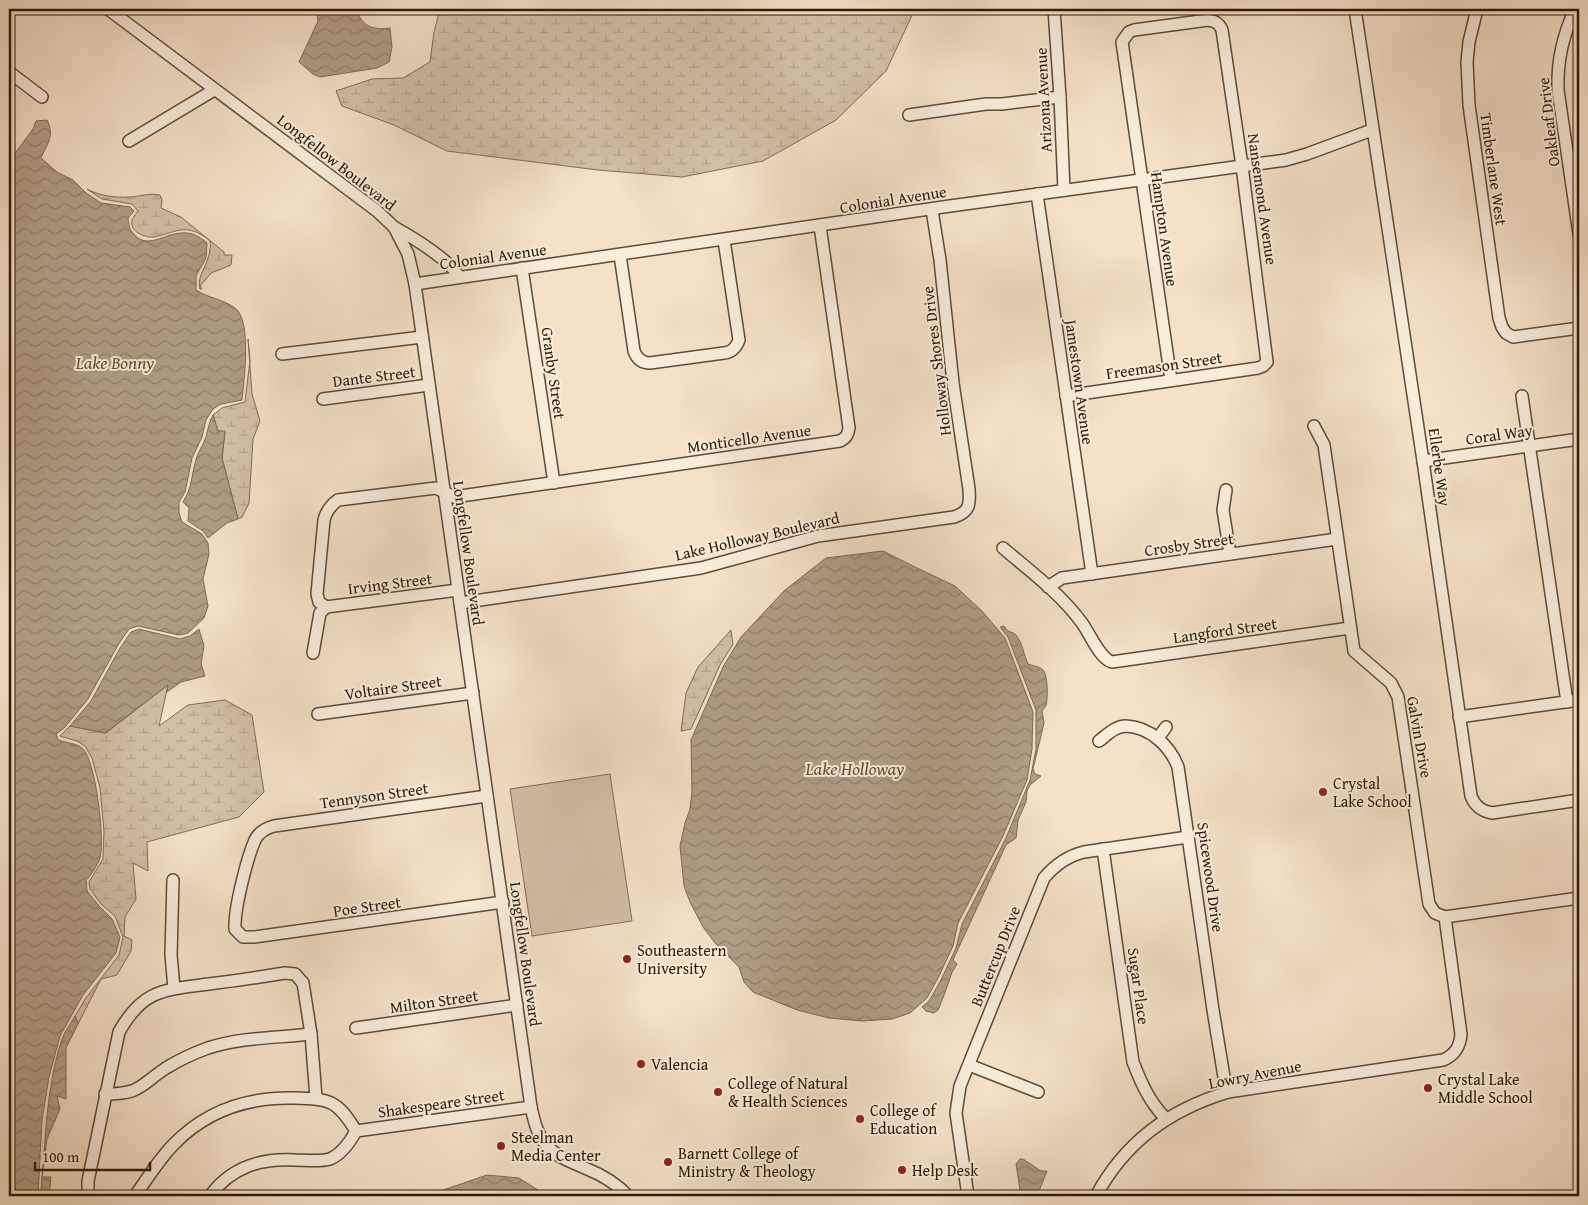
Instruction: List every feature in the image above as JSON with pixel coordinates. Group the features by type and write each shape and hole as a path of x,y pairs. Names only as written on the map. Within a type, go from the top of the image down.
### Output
{"street":[{"name":"Longfellow Boulevard","path":"108,9 377,212 394,227 408,254 415,284 445,492 531,1107 536,1125 548,1147 568,1160 598,1174 628,1196"},
{"name":"Arizona Avenue","path":"1054,9 1064,190"},
{"name":"Ellerbe Way","path":"1354,9 1423,461 1471,796 1478,807 1484,812 1492,813 1579,800"},
{"name":"Timberlane West","path":"1477,9 1468,49 1467,84 1499,318 1506,333 1513,337 1579,328"},
{"name":"Oakleaf Drive","path":"1575,9 1567,26 1560,50 1558,90 1579,234"},
{"name":"Hampton Avenue","path":"1171,380 1122,42 1129,32 1134,30 1208,20 1215,21 1220,25 1223,38"},
{"name":"Nansemond Avenue","path":"1223,38 1268,357 1265,364"},
{"path":"9,72 42,97"},
{"path":"130,140 214,90"},
{"path":"909,115 986,104 1002,104 1060,97"},
{"name":"Colonial Avenue","path":"415,284 1295,158 1372,130"},
{"name":"Jamestown Avenue","path":"1037,194 1092,574"},
{"name":"Holloway Shores Drive","path":"932,210 940,260 953,383 969,489 970,501 968,508"},
{"name":"Monticello Avenue","path":"326,607 319,602 317,594 324,520 332,504 338,500 436,488 454,497 840,441 845,438 849,428 820,226"},
{"path":"394,227 437,256 455,270 459,277"},
{"path":"620,255 636,357 645,363 650,363 724,353 730,352 739,340 724,240"},
{"name":"Granby Street","path":"522,268 554,483"},
{"path":"282,354 422,337"},
{"name":"Freemason Street","path":"1066,396 1258,368 1265,364"},
{"name":"Dante Street","path":"324,399 429,385"},
{"path":"1522,396 1567,702"},
{"name":"Galvin Drive","path":"1314,426 1324,445 1354,651 1392,683 1398,697 1429,904 1435,913 1445,917"},
{"name":"Coral Way","path":"1423,461 1579,439"},
{"path":"1226,490 1223,510 1230,554"},
{"name":"Lake Holloway Boulevard","path":"460,603 702,568 818,536 954,518 962,515 968,508"},
{"name":"Crosby Street","path":"1048,587 1062,578 1337,539"},
{"path":"1003,548 1048,587"},
{"name":"Langford Street","path":"1048,587 1080,620 1106,661 1119,662 1350,628"},
{"name":"Irving Street","path":"326,607 458,590"},
{"path":"313,653 320,613 326,607"},
{"name":"Voltaire Street","path":"318,714 473,693"},
{"path":"1459,717 1579,700"},
{"name":"Spicewood Drive","path":"1099,741 1116,728 1125,726 1142,730 1158,738 1169,748 1178,767 1224,1077 1228,1092"},
{"path":"1158,738 1166,727"},
{"name":"Tennyson Street","path":"238,933 235,929 235,924 239,897 248,862 256,839 266,828 487,796"},
{"name":"Buttercup Drive","path":"968,1196 956,1113 960,1086 1044,878 1060,861 1073,855 1188,837"},
{"name":"Sugar Place","path":"1103,849 1133,1062 1143,1089 1154,1106 1166,1119"},
{"path":"173,880 171,955 174,988"},
{"path":"1445,917 1579,898"},
{"name":"Poe Street","path":"238,933 243,937 254,937 503,902"},
{"name":"Lowry Avenue","path":"1096,1196 1104,1180 1132,1146 1166,1119 1184,1109 1228,1092 1443,1060 1450,1057 1460,1043 1461,1034 1445,917"},
{"path":"88,1196 88,1181 119,1032 131,1012 161,992 174,988 285,973 295,974 304,983 311,1034 316,1098"},
{"name":"Milton Street","path":"356,1028 517,1005"},
{"path":"105,1094 129,1093 147,1084 168,1067 207,1049 230,1042 254,1038 311,1034"},
{"path":"969,1065 1038,1092"},
{"path":"135,1196 173,1145 198,1123 222,1110 260,1099 316,1098 329,1101 345,1113 356,1131 344,1149 330,1159 278,1159 254,1163 231,1174 221,1182 210,1196"},
{"name":"Shakespeare Street","path":"356,1131 531,1107"}],"green space":[{"path":"440,9 915,9 886,71 836,120 763,161 682,177 598,170 447,151 394,125 342,106 336,91 372,79 403,78 430,62 434,32"},
{"path":"87,189 114,197 160,195 162,200 161,208 181,217 224,252 224,255 232,255 231,265 211,273 200,286 202,289 200,289 199,284 200,279 209,255 209,240 198,233 185,230 154,237 143,235 133,228 132,221 138,211 132,204 102,199"},
{"path":"250,362 252,394 260,421 253,439 249,503 242,517 238,519 222,458 225,432 218,431 213,415 222,408 245,402"},
{"path":"731,630 733,644 720,665 691,729 681,731 686,693 698,667"},
{"path":"168,685 159,726 188,705 225,700 252,715 264,792 239,817 147,842 148,871 133,863 136,899 125,917 124,936 132,940 131,951 117,975 101,979 78,1024 75,1016 86,998 119,955 123,937 115,916 101,904 90,889 89,882 103,859 104,831 100,788 92,758 85,746 77,741 60,736 70,726 106,733"},
{"path":"610,774 632,921 532,936 510,789"}],"water":[{"path":"316,9 365,9 358,14 367,25 380,29 390,28 392,47 389,62 377,68 320,77 313,74 299,62 318,21"},
{"name":"Lake Bonny","path":"47,120 50,135 41,158 57,172 73,180 86,193 101,203 130,207 134,211 128,218 129,226 138,238 150,241 176,234 189,233 196,235 207,243 206,258 196,276 196,290 235,308 244,325 246,351 242,400 221,404 213,409 206,420 202,437 192,458 185,492 179,502 179,513 182,522 202,534 208,543 209,554 203,579 208,606 204,618 188,633 179,635 138,626 129,629 88,699 64,728 56,734 58,740 81,747 88,757 92,769 100,819 101,849 98,863 86,880 87,891 112,919 120,937 116,953 83,995 60,1036 49,1077 42,1120 38,1196 9,1196 9,153 16,152 33,129 36,121"},
{"path":"213,415 218,431 225,431 222,458 238,519 227,523 208,538 203,531 188,521 189,508 183,502 189,491 194,466"},
{"name":"Lake Holloway","path":"883,551 955,586 982,611 1005,638 1033,712 1032,749 1027,780 1003,836 958,923 953,946 927,998 910,1013 892,1019 863,1021 829,1018 797,1010 753,992 744,982 739,967 715,943 703,927 690,902 684,886 680,846 690,809 692,792 691,740 723,667 741,637 785,590 826,558"},
{"path":"1004,626 1018,638 1028,664 1043,670 1046,677 1047,702 1042,711 1044,723 1033,769 1035,774 1041,776 1030,785 1027,791 1026,802 1018,820 1016,838 1006,845 953,960 957,964 951,974 938,1010 934,1013 926,1011 922,1007 929,1001 941,980 956,948 962,924 1006,838 1030,780 1036,749 1036,710 1008,637 1000,627"},
{"path":"139,629 180,639 190,636 199,629 204,646 201,664 205,676 181,682 167,692 168,685 105,733 70,726 91,701 131,632"},
{"path":"75,1016 78,1024 66,1048 66,1099 57,1096 60,1109 47,1139 42,1177 51,1177 49,1196 41,1196 41,1188 47,1113 53,1076 62,1039"},
{"path":"1020,1159 1041,1171 1047,1171 1037,1196 1021,1196 1016,1164"},
{"path":"487,1175 519,1178 541,1192 558,1196 426,1196"}],"place":[{"name":"Crystal Lake School","path":"1323,792"},
{"name":"Southeastern University","path":"627,959"},
{"name":"Valencia","path":"641,1064"},
{"name":"Crystal Lake Middle School","path":"1428,1088"},
{"name":"College of Natural & Health Sciences","path":"718,1092"},
{"name":"College of Education","path":"860,1119"},
{"name":"Steelman Media Center","path":"501,1146"},
{"name":"Barnett College of Ministry & Theology","path":"668,1162"},
{"name":"Help Desk","path":"902,1170"}]}
